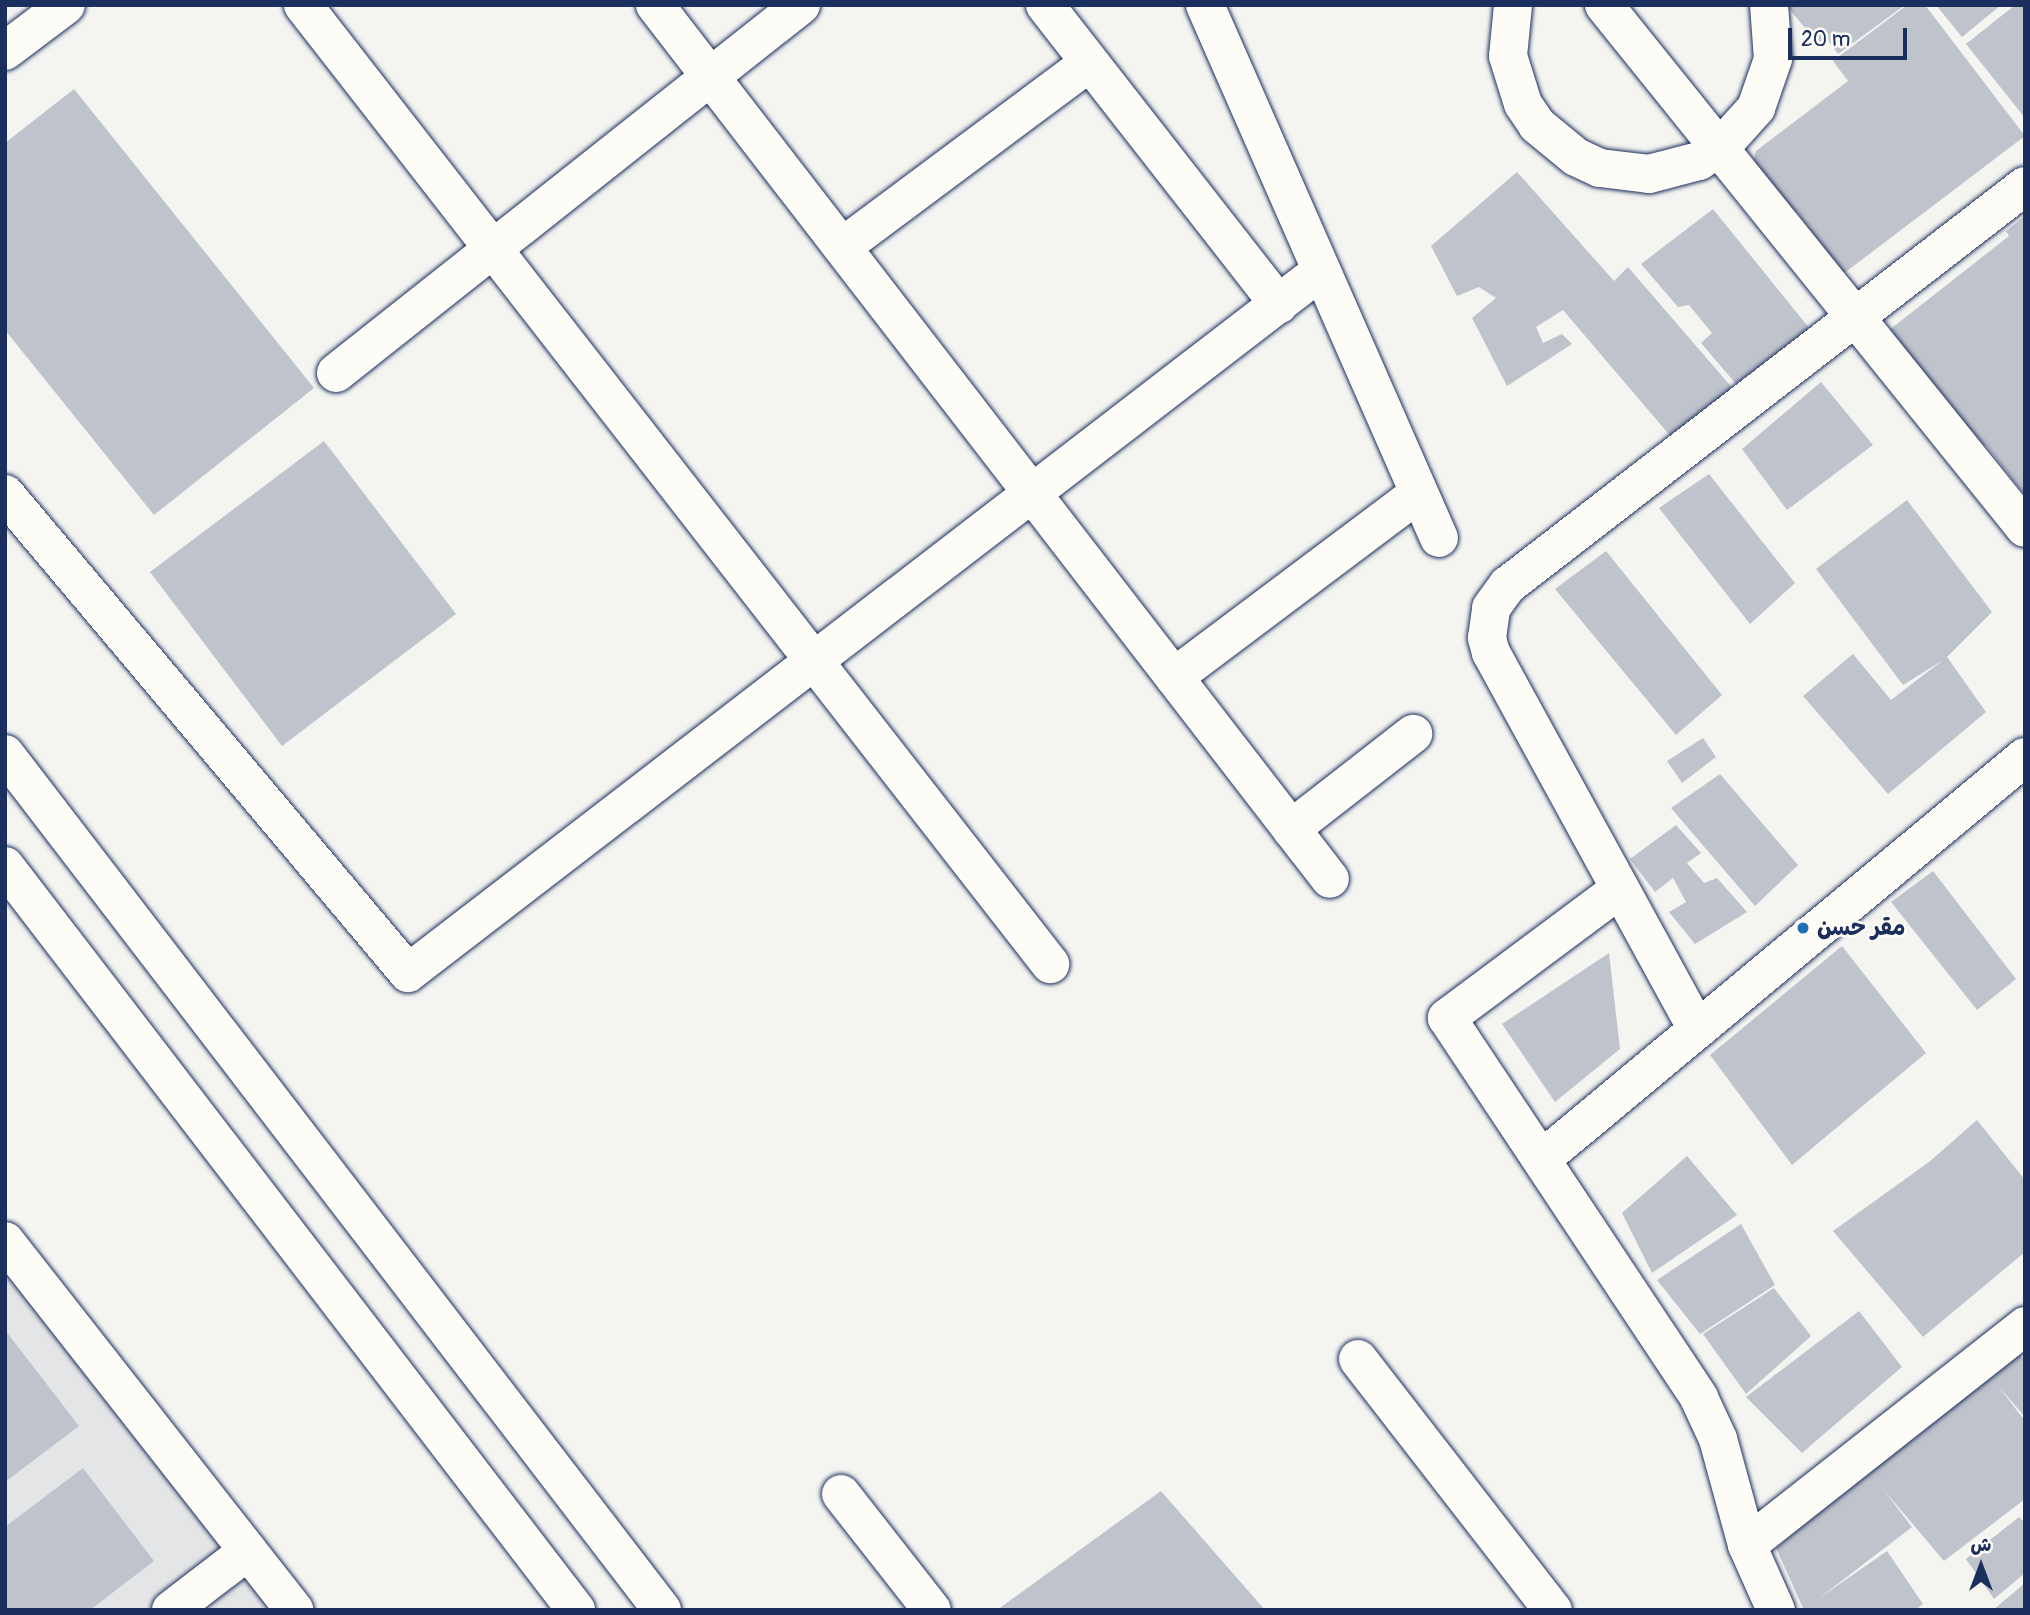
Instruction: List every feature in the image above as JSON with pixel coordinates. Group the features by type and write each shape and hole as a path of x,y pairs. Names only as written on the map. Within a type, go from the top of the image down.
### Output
{"main road":[{"path":"303,5 1050,964"},
{"path":"655,5 1330,878"},
{"path":"336,373 801,5"},
{"path":"1045,5 1279,304"},
{"path":"1205,5 1439,538"},
{"path":"1513,5 1508,56 1513,81 1537,125 1576,158 1600,168 1649,174 1675,170 1720,148 1740,130 1767,85 1773,45 1769,5"},
{"path":"1604,5 2025,528"},
{"path":"5,51 54,9"},
{"path":"842,247 1089,63"},
{"path":"1697,1030 1491,653 1487,638 1491,608 1508,585 1857,320 2025,186"},
{"path":"5,494 408,973 1321,271"},
{"path":"1174,677 1419,493"},
{"path":"1292,829 1413,734"},
{"path":"5,754 662,1610"},
{"path":"1543,1158 2025,757"},
{"path":"5,866 576,1610"},
{"path":"1620,889 1447,1018 1543,1158 1699,1398 1718,1439 1747,1545 1776,1610"},
{"path":"5,1241 294,1610"},
{"path":"1747,1545 2025,1326"},
{"path":"1358,1359 1553,1610"},
{"path":"841,1494 932,1610"},
{"path":"171,1610 248,1551"}],"shaded area":[{"path":"5,1229 292,1610 5,1610"}],"building":[{"path":"1786,5 1905,5 1838,54 1828,40 1819,45"},
{"path":"1907,5 1925,5 2025,136 1843,274 1797,212 1789,218 1752,164 1756,151 1848,81 1833,61"},
{"path":"1936,5 2001,5 1962,37"},
{"path":"2015,5 2025,5 2025,118 1966,44"},
{"path":"74,89 314,388 154,515 5,330 5,143"},
{"path":"1517,172 1614,281 1628,267 1741,398 1678,445 1563,310 1536,327 1543,343 1562,334 1572,344 1507,386 1472,318 1496,298 1479,287 1457,296 1431,246"},
{"path":"1713,209 1810,329 1736,384 1701,343 1712,333 1689,305 1678,307 1641,264"},
{"path":"2025,216 2025,495 1986,445 1978,447 1888,331 2009,236 2006,231"},
{"path":"1821,382 1873,445 1787,510 1742,449"},
{"path":"324,441 456,614 282,746 150,572"},
{"path":"1709,474 1795,583 1750,624 1659,508"},
{"path":"1907,500 1992,612 1947,657 1986,712 1888,794 1803,696 1853,654 1891,700 1943,660 1903,685 1816,569"},
{"path":"1606,551 1722,695 1676,735 1555,589"},
{"path":"1703,738 1716,757 1682,783 1667,761"},
{"path":"1720,774 1798,865 1755,906 1671,808"},
{"path":"1676,825 1701,853 1687,863 1704,883 1717,878 1747,912 1695,944 1669,912 1686,902 1673,878 1655,892 1630,859"},
{"path":"1933,871 2016,979 1977,1010 1891,902"},
{"path":"1842,946 1926,1053 1792,1165 1710,1055"},
{"path":"1609,953 1620,1049 1555,1102 1502,1024"},
{"path":"1977,1120 2025,1180 2025,1252 1923,1337 1833,1231 1929,1162"},
{"path":"1687,1156 1737,1215 1652,1273 1622,1213"},
{"path":"1741,1224 1775,1285 1700,1334 1657,1280"},
{"path":"1774,1288 1811,1336 1746,1394 1703,1334"},
{"path":"1859,1311 1902,1367 1802,1453 1746,1397"},
{"path":"5,1330 79,1426 5,1482"},
{"path":"2015,1349 2025,1361 2025,1417 1999,1387 2025,1421 2025,1499 1944,1561 1883,1489 1912,1527 1818,1599 1887,1551 1923,1604 1915,1610 1804,1610 1776,1548"},
{"path":"83,1468 154,1561 90,1610 5,1610 5,1527"},
{"path":"1161,1491 1265,1610 997,1610"},
{"path":"2019,1517 2025,1523 2025,1573 1994,1599 1966,1559"},
{"path":"2025,1583 2025,1610 1993,1610"}],"place":[{"name":"مقر حسن","path":"1803,928"}]}
